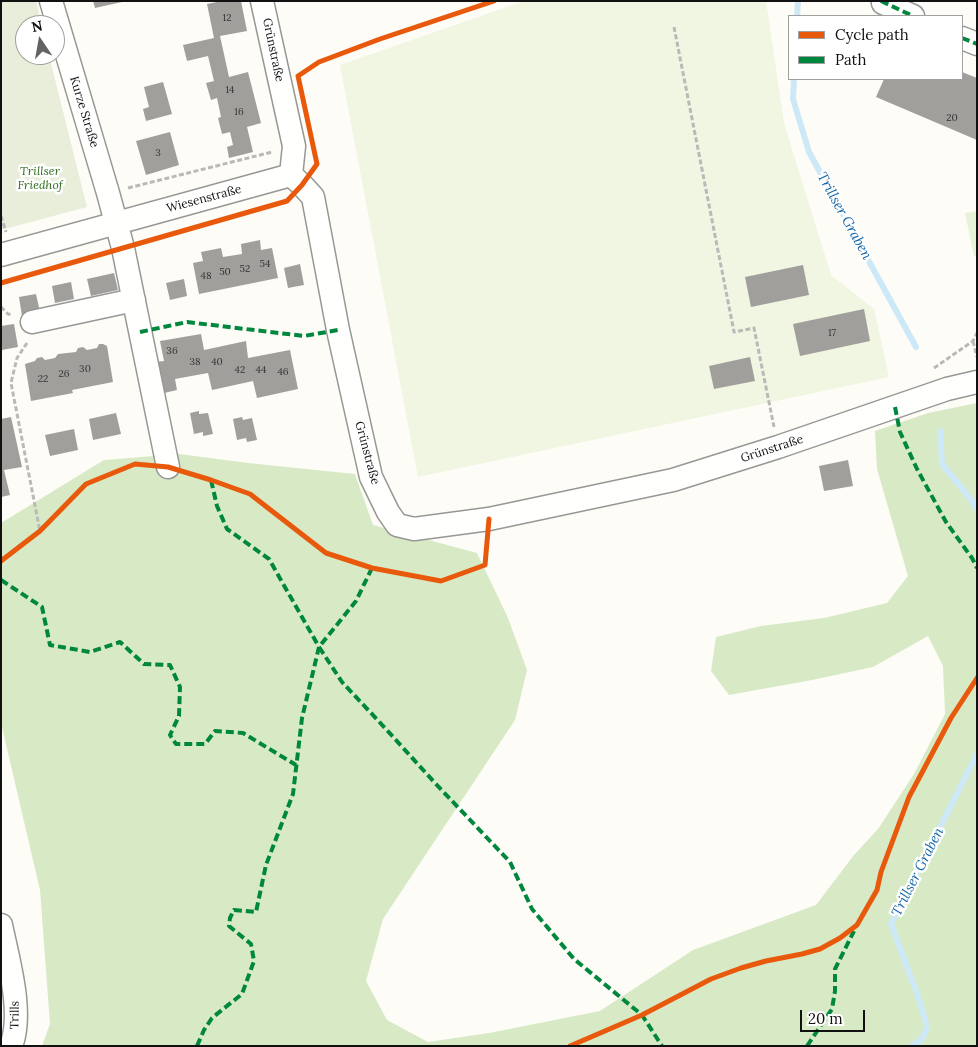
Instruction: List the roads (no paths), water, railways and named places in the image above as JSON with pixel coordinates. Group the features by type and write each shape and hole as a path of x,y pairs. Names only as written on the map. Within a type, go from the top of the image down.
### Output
{"street":[{"name":"Kurze Straße","path":"51,1 116,223"},
{"name":"Grünstraße","path":"262,1 294,146 291,175 313,196 338,330 371,477 388,512 397,525 414,529 489,519 672,480 778,447 947,389 977,382"},
{"path":"883,3 911,15"},
{"path":"963,38 977,44"},
{"name":"Wiesenstraße","path":"1,255 291,175"},
{"path":"116,223 123,248 168,467"},
{"path":"32,322 134,300"},
{"name":"Trills","path":"1,925 16,1002 14,1037 11,1046"}],"waterway":[{"name":"Trillser Graben","path":"797,15 798,1"},
{"name":"Trillser Graben","path":"794,80 793,99 809,152 916,347"},
{"name":"Trillser Graben","path":"940,431 942,464 977,509"},
{"name":"Trillser Graben","path":"912,1046 922,1039 927,1027 919,999 891,924 977,754"}],"park label":[{"name":"Trillser Friedhof","path":"40,179"}]}
